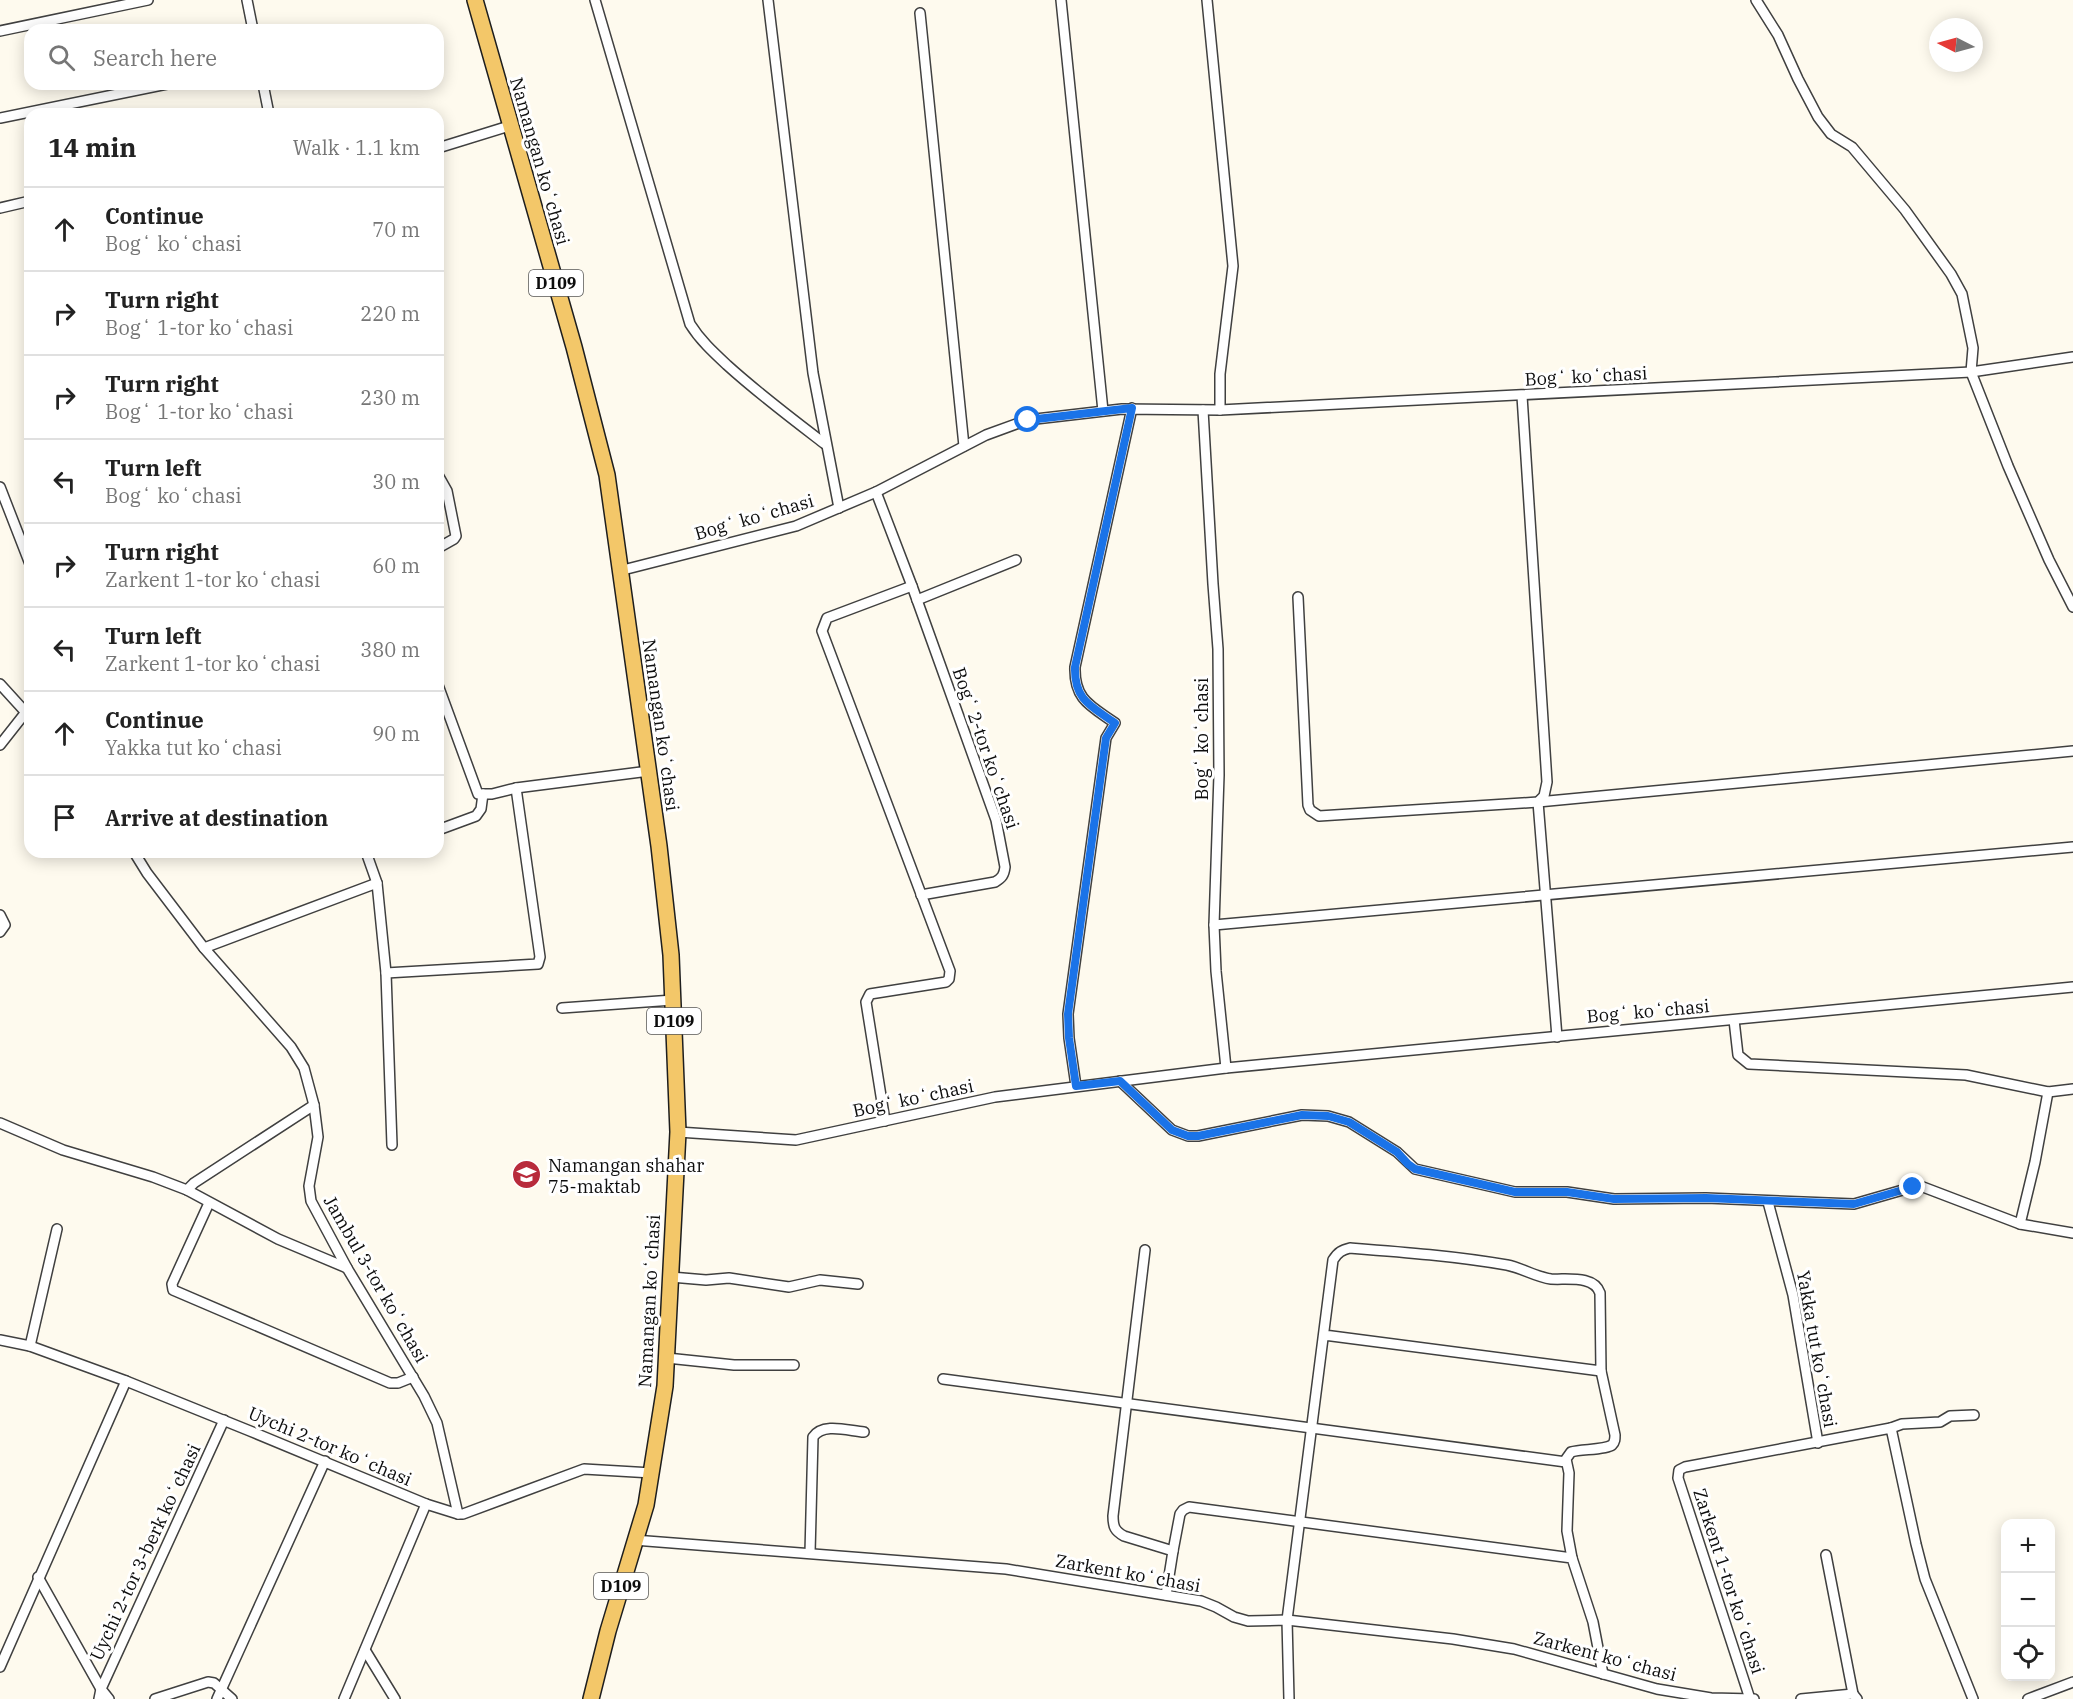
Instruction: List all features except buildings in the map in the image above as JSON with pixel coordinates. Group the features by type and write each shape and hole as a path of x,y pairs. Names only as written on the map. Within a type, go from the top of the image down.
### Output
{"main road":[{"name":"Namangan koʻchasi","path":"475,0 509,126 574,347 607,475 649,771 670,944 678,1132 665,1386 652,1473"},
{"name":"D109","path":"591,1699 608,1631 646,1505 652,1473"}],"street":[{"path":"33,24 148,0"},
{"path":"248,0 252,24"},
{"path":"595,0 690,324 696,335 761,396 825,444"},
{"path":"768,0 812,362 825,444 839,508"},
{"path":"1061,0 1102,411"},
{"path":"1207,0 1233,266 1220,374 1220,410"},
{"path":"1756,0 1778,35 1818,117 1832,134 1852,147 1905,210 1951,274 1962,294 1973,348 1971,372 2008,466 2049,560 2073,607"},
{"path":"920,13 964,446"},
{"path":"0,31 24,26"},
{"path":"49,108 138,90"},
{"path":"264,90 268,108"},
{"path":"0,118 24,113"},
{"path":"444,146 509,126"},
{"path":"0,207 24,202"},
{"name":"Bogʻ koʻchasi","path":"619,571 796,526 876,492 986,435 1028,420 1132,408 1220,410 1971,372 2073,357"},
{"path":"1522,396 1546,782 1544,796 1538,802 1557,1036"},
{"path":"1076,1086 1068,1014 1106,738 1115,723 1084,700 1077,688 1075,667 1132,408"},
{"name":"Bogʻ koʻchasi","path":"1203,410 1218,649 1219,775 1214,925 1216,972 1226,1068"},
{"path":"444,486 456,536 444,545"},
{"path":"0,487 24,549"},
{"name":"Bogʻ 2-tor koʻchasi","path":"876,492 996,820 1005,867 1001,879 995,882 921,895"},
{"path":"917,600 1016,560"},
{"path":"885,1121 867,997 870,994 946,982 950,971 822,631 827,618 912,586"},
{"path":"1298,597 1308,805 1319,816 1538,802 2073,751"},
{"path":"0,684 24,710"},
{"path":"444,702 476,793 483,795 516,788 649,771"},
{"path":"0,745 24,718"},
{"path":"386,973 538,964 540,957 516,788"},
{"path":"444,828 476,816 482,809 483,795"},
{"path":"1214,925 2073,847"},
{"name":"Jambul 3-tor koʻchasi","path":"138,858 147,873 204,948 291,1047 304,1068 314,1105 318,1137 309,1186 311,1201 413,1377 437,1423 458,1514"},
{"path":"368,858 377,883 386,973 392,1145"},
{"path":"204,948 377,883"},
{"path":"0,915 5,925 0,932"},
{"name":"Bogʻ koʻchasi","path":"678,1132 796,1140 995,1097 1226,1068 2073,987"},
{"path":"562,1008 673,1000"},
{"path":"1734,1020 1738,1055 1749,1064 1965,1075 2048,1092 2073,1089"},
{"path":"1120,1081 1172,1130 1188,1136 1198,1136 1302,1115 1328,1116 1349,1122 1397,1152 1415,1169 1515,1192 1567,1192 1614,1199 1716,1198 1854,1204 1913,1187 1923,1187 2020,1224 2073,1233"},
{"path":"2020,1224 2035,1162 2048,1092"},
{"path":"187,1190 194,1183 314,1105"},
{"path":"0,1123 63,1150 153,1177 187,1190 278,1239 348,1268"},
{"name":"Yakka tut koʻchasi","path":"1768,1202 1793,1295 1818,1443 1902,1424 1940,1422 1950,1416 1974,1415"},
{"path":"209,1203 172,1284 173,1290 390,1383 398,1383 413,1377"},
{"path":"30,1346 57,1229"},
{"path":"1289,1699 1287,1620 1333,1260 1341,1250 1350,1248 1469,1259 1510,1265 1551,1279 1595,1283 1600,1293 1600,1371 1615,1441 1612,1445 1605,1447 1571,1452 1566,1462 1569,1473 1567,1531 1572,1558 1593,1622 1603,1674"},
{"path":"1145,1250 1113,1525 1117,1532 1124,1536 1173,1551"},
{"path":"671,1277 706,1280 737,1279 789,1287 820,1280 858,1284"},
{"path":"1324,1335 1600,1371"},
{"name":"Uychi 2-tor koʻchasi","path":"0,1340 30,1346 126,1381 426,1504 458,1514"},
{"path":"667,1358 734,1365 794,1365"},
{"path":"943,1378 1566,1462"},
{"path":"0,1667 126,1381"},
{"name":"Uychi 2-tor 3-berk koʻchasi","path":"99,1699 101,1689 224,1420"},
{"path":"1891,1428 1925,1579 1973,1699"},
{"path":"810,1553 813,1437 821,1429 864,1432"},
{"name":"Zarkent 1-tor koʻchasi","path":"1752,1699 1678,1473 1681,1468 1685,1467 1818,1443"},
{"path":"217,1699 325,1461"},
{"path":"458,1514 584,1469 652,1473"},
{"path":"344,1699 426,1504"},
{"path":"1166,1595 1180,1514 1190,1507 1572,1558"},
{"name":"Zarkent koʻchasi","path":"634,1540 1006,1569 1201,1601 1234,1617 1248,1621 1287,1620 1453,1639 1514,1649 1657,1689 1711,1698 1752,1699"},
{"path":"1802,1699 1855,1697 1826,1555"},
{"path":"38,1577 101,1689 109,1699"},
{"path":"364,1650 395,1699"},
{"path":"154,1699 208,1682 214,1683 232,1699"},
{"path":"2028,1699 2073,1682"}],"place":[{"name":"Namangan shahar 75-maktab","path":"527,1175"}],"route":[{"path":"1028,420 1132,408 1075,667 1075,678 1080,696 1115,723 1106,738 1068,1014 1076,1086 1120,1081 1172,1130 1188,1136 1198,1136 1302,1115 1313,1114 1338,1118 1349,1122 1397,1152 1415,1169 1515,1192 1567,1192 1614,1199 1706,1198 1854,1204 1913,1187"}]}
